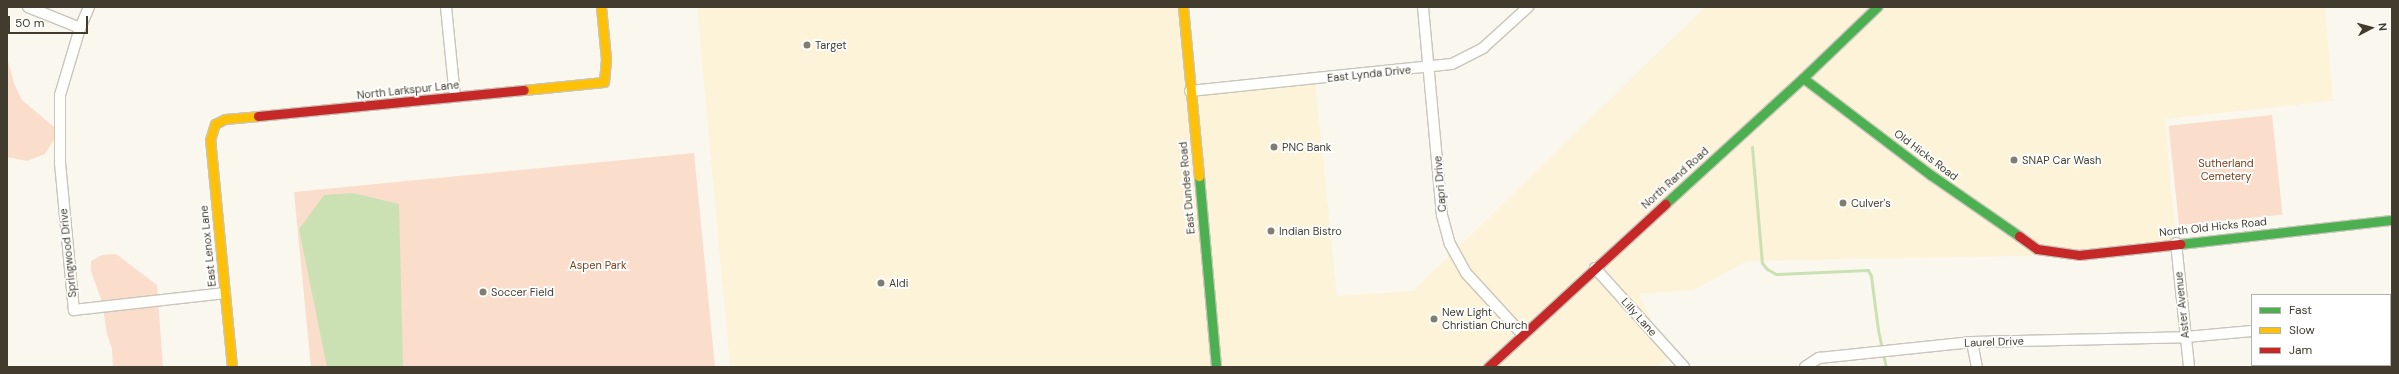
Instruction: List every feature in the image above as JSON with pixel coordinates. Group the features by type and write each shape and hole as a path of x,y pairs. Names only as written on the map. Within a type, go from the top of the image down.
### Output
{"street":[{"path":"28,7 80,28 90,7"},
{"path":"446,7 455,97"},
{"name":"North Larkspur Lane","path":"215,124 224,120 604,82 606,59 601,7"},
{"name":"East Dundee Road","path":"1183,7 1216,367"},
{"name":"Capri Drive","path":"1423,7 1430,67 1442,216 1450,244 1466,272 1522,334"},
{"name":"East Lynda Drive","path":"1190,91 1452,64 1483,48 1528,7"},
{"name":"North Rand Road","path":"1488,367 1522,334 1803,78 1877,7"},
{"name":"Springwood Drive","path":"80,28 60,95 60,163 74,310 225,293"},
{"name":"Old Hicks Road","path":"1803,78 1931,175 2037,249"},
{"name":"East Lenox Lane","path":"215,124 210,140 232,367"},
{"name":"North Old Hicks Road","path":"2037,249 2080,254 2392,220"},
{"name":"Aster Avenue","path":"2176,243 2189,367"},
{"name":"Lilly Lane","path":"1594,268 1684,367"},
{"name":"Laurel Drive","path":"1805,367 1819,358 1972,342 2186,337 2251,331"},
{"path":"1972,342 1977,367"}],"shaded area":[{"path":"697,7 1183,7 1190,91 1315,80 1337,296 1413,291 1705,7 2325,7 2333,101 2165,119 2176,243 2079,255 1747,261 1694,290 1639,294 1661,342 1672,354 1659,367 730,367"},
{"path":"353,193 399,204 403,367 327,367 299,229 324,195"}],"green space":[{"path":"7,58 15,86 22,100 54,127 57,134 45,154 27,161 7,157"},
{"name":"Sutherland Cemetery","path":"2272,115 2282,214 2179,225 2169,126"},
{"name":"Aspen Park","path":"694,153 715,367 311,367 294,192"},
{"path":"116,254 157,285 163,367 113,367 112,349 107,334 102,302 91,271 91,261 102,255"}],"waterway":[{"path":"1752,147 1762,263 1767,269 1776,274 1868,270 1871,276 1878,330 1886,367"}],"traffic: fast":[{"path":"1665,204 1803,78 1877,7"},
{"path":"1803,78 1931,175 2019,236"},
{"path":"1199,176 1216,367"},
{"path":"2180,244 2392,220"}],"traffic: slow":[{"path":"524,90 604,82 606,59 601,7"},
{"path":"1183,7 1199,176"},
{"path":"232,367 210,140 215,124 225,119 258,116"}],"traffic: jam":[{"path":"258,116 524,90"},
{"path":"1488,367 1665,204"},
{"path":"2019,236 2037,249 2079,255 2180,244"}],"place":[{"name":"Target","path":"807,45"},
{"name":"PNC Bank","path":"1274,147"},
{"name":"SNAP Car Wash","path":"2014,160"},
{"name":"Culver's","path":"1843,203"},
{"name":"Indian Bistro","path":"1271,231"},
{"name":"Aldi","path":"881,283"},
{"name":"Soccer Field","path":"483,292"},
{"name":"New Light Christian Church","path":"1434,319"}]}
